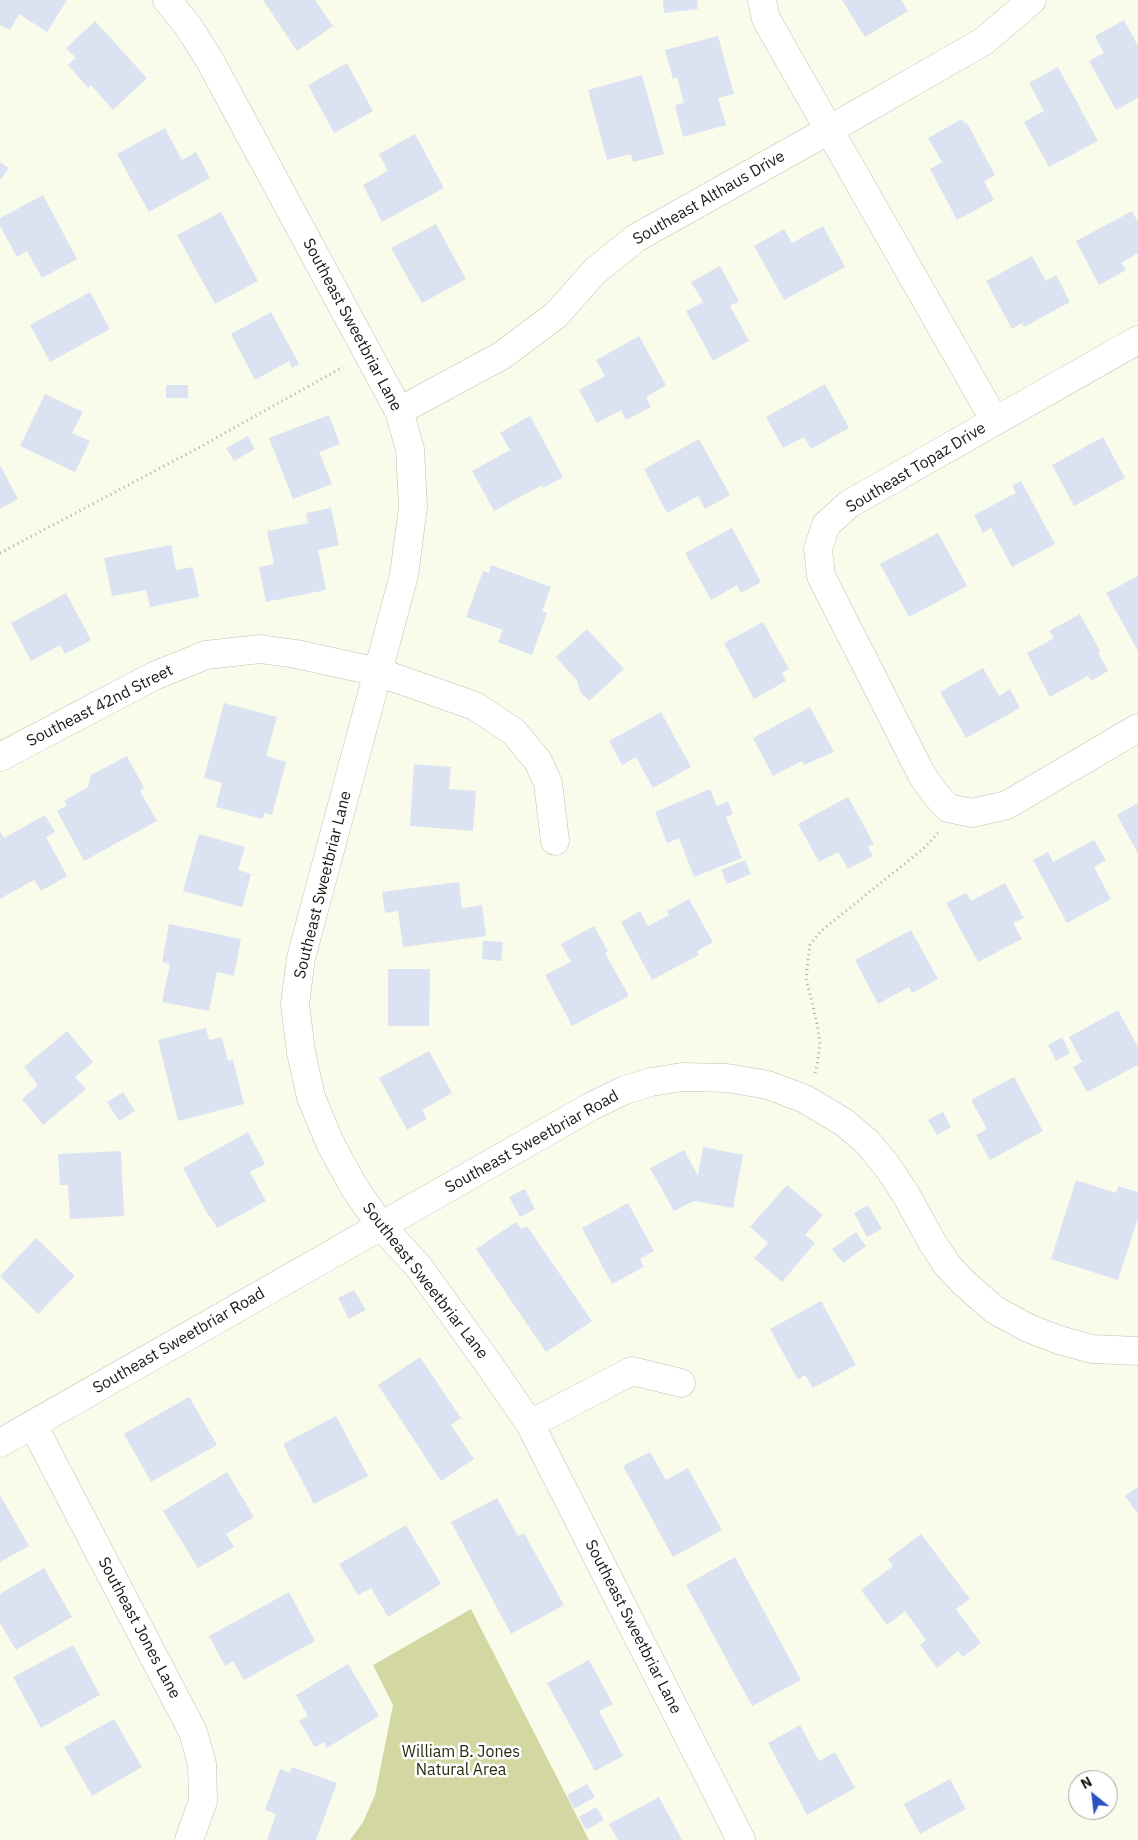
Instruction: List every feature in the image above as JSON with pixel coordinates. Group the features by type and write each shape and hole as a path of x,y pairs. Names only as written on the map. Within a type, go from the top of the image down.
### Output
{"street":[{"name":"Southeast Sweetbriar Lane","path":"167,0 188,26 210,59 399,411 410,449 413,507 404,575 301,958 295,1004 301,1052 311,1097 330,1143 354,1187 381,1226 418,1266 530,1424 742,1840"},
{"name":"Southeast Topaz Drive","path":"762,0 766,19 995,421 849,504 826,525 818,549 821,576 923,776 948,808"},
{"name":"Southeast Althaus Drive","path":"399,411 501,356 556,315 595,271 636,238 984,41 1032,0"},
{"path":"995,421 1138,340"},
{"name":"Southeast 42nd Street","path":"0,757 154,676 206,655 260,649 296,654 378,672 475,706 514,732 538,761 548,783 555,841"},
{"path":"948,808 972,813 1007,805 1138,728"},
{"name":"Southeast Sweetbriar Road","path":"0,1443 590,1107 625,1090 651,1082 682,1077 727,1078 768,1085 805,1099 845,1123 868,1143 896,1180 947,1265 964,1283 995,1310 1028,1328 1060,1340 1092,1349 1138,1352"},
{"path":"530,1424 632,1371 681,1383"},
{"name":"Southeast Jones Lane","path":"32,1425 194,1732 202,1764 203,1802 189,1840"}],"path":[{"path":"0,553 200,447 368,353"},
{"path":"805,1099 818,1066 820,1044 806,978 810,945 821,931 923,849 940,832 948,808"}],"green space":[{"name":"William B. Jones Natural Area","path":"471,1609 589,1840 350,1840 363,1822 375,1795 393,1705 373,1665"}],"building":[{"path":"0,0 67,0 47,32 19,14 10,30 0,25"},
{"path":"263,0 315,0 333,26 297,51"},
{"path":"663,0 697,0 698,9 664,13"},
{"path":"842,0 901,0 908,11 865,37"},
{"path":"1124,20 1138,46 1138,98 1116,110 1089,61 1104,53 1095,36"},
{"path":"95,21 147,78 113,110 91,85 88,88 68,65 76,58 66,48"},
{"path":"718,36 734,94 718,98 726,125 683,137 675,105 684,103 677,77 673,79 665,50"},
{"path":"347,63 373,111 334,133 308,85"},
{"path":"1058,67 1098,141 1049,167 1024,122 1044,111 1029,83"},
{"path":"642,75 664,154 633,162 631,154 607,160 588,90"},
{"path":"962,119 965,124 967,123 995,175 984,181 994,200 957,220 930,169 942,162 928,138"},
{"path":"165,128 182,160 196,152 210,178 149,212 117,154"},
{"path":"415,134 444,188 382,222 363,185 388,171 379,154"},
{"path":"0,162 9,168 0,180"},
{"path":"43,195 77,259 42,278 27,251 17,257 0,226 0,218"},
{"path":"1132,211 1138,222 1138,253 1121,263 1126,270 1099,285 1076,241"},
{"path":"221,212 258,281 215,304 177,235"},
{"path":"436,224 466,279 422,303 391,248"},
{"path":"823,226 845,267 784,300 754,246 784,229 792,243"},
{"path":"1032,256 1046,281 1056,275 1070,302 1024,327 1022,323 1012,329 986,281"},
{"path":"720,266 739,301 730,306 749,341 713,361 686,311 703,302 691,282"},
{"path":"90,292 110,329 50,362 30,325"},
{"path":"271,312 299,364 292,368 289,361 255,380 231,334"},
{"path":"639,336 666,385 646,397 651,407 626,420 621,410 597,423 579,390 605,376 596,360"},
{"path":"825,384 849,428 811,449 804,437 783,448 766,417"},
{"path":"166,385 188,385 188,398 166,398"},
{"path":"45,394 83,412 72,433 90,441 75,472 20,446"},
{"path":"329,415 340,444 319,452 332,484 293,499 269,438"},
{"path":"530,416 563,477 543,488 542,485 494,511 472,471 510,450 500,433"},
{"path":"248,436 255,449 234,461 226,448"},
{"path":"1103,437 1125,478 1074,506 1052,465"},
{"path":"699,439 730,495 705,509 698,496 667,513 644,469"},
{"path":"0,465 18,499 0,509"},
{"path":"1021,481 1055,544 1012,567 991,528 983,533 974,515 1016,493 1012,486"},
{"path":"331,508 339,545 318,550 326,590 266,602 259,567 274,564 267,531 308,523 306,513"},
{"path":"732,528 761,582 741,593 737,585 711,600 685,553"},
{"path":"938,533 967,586 909,617 880,564"},
{"path":"171,545 176,570 193,567 199,597 150,607 146,590 112,596 104,558"},
{"path":"491,565 551,587 542,611 547,613 532,655 498,642 503,630 466,617 483,571 489,573"},
{"path":"1138,576 1138,651 1106,593"},
{"path":"66,593 91,640 65,654 60,645 31,661 11,623"},
{"path":"1080,614 1100,651 1098,652 1108,671 1091,681 1088,676 1050,697 1027,653 1054,638 1049,631"},
{"path":"763,622 789,669 782,673 786,681 754,699 724,643"},
{"path":"587,629 624,669 589,701 581,693 577,681 556,657"},
{"path":"983,668 999,696 1010,689 1020,708 966,738 940,692"},
{"path":"224,703 277,717 266,756 286,762 272,815 264,813 263,819 216,807 222,783 204,778"},
{"path":"810,707 834,752 804,765 802,761 773,776 753,738"},
{"path":"661,712 691,767 653,788 636,757 622,765 609,741"},
{"path":"127,756 144,788 140,791 157,821 84,861 57,811 67,805 64,801 88,787 91,775"},
{"path":"414,764 451,767 449,789 476,791 473,831 410,826"},
{"path":"710,789 717,806 728,801 733,814 726,817 742,858 694,877 679,838 667,843 655,812"},
{"path":"848,797 874,844 868,847 873,856 848,869 838,852 819,862 798,824"},
{"path":"1138,803 1138,854 1117,815"},
{"path":"45,815 55,832 46,837 67,876 41,891 34,880 0,899 0,831 4,838"},
{"path":"199,834 245,847 238,870 251,874 242,907 183,891"},
{"path":"1094,840 1106,860 1094,867 1111,899 1067,923 1033,860 1048,852 1053,862"},
{"path":"745,860 751,874 727,884 721,870"},
{"path":"459,882 462,908 482,905 486,936 403,947 398,911 385,913 382,892"},
{"path":"1005,883 1024,918 1013,923 1022,939 978,962 946,903 966,893 971,901"},
{"path":"689,899 713,942 697,951 699,955 652,980 621,922 640,911 648,926 669,915 667,911"},
{"path":"169,924 241,939 234,976 217,972 209,1011 162,1002 170,964 162,962"},
{"path":"594,926 608,951 605,953 629,996 572,1026 545,975 571,962 561,944"},
{"path":"911,930 938,979 912,993 909,987 878,1004 855,960"},
{"path":"483,941 503,942 501,961 482,959"},
{"path":"388,969 430,969 429,1026 388,1026"},
{"path":"1118,1010 1138,1047 1138,1065 1087,1092 1073,1067 1082,1062 1069,1037"},
{"path":"206,1028 209,1040 222,1037 228,1061 233,1060 244,1104 178,1121 158,1040"},
{"path":"67,1031 93,1062 75,1077 86,1089 43,1125 22,1099 38,1085 24,1067"},
{"path":"1062,1037 1070,1053 1056,1061 1048,1045"},
{"path":"429,1051 452,1093 422,1110 427,1119 407,1130 379,1078"},
{"path":"1014,1077 1043,1131 990,1160 976,1135 987,1129 971,1100"},
{"path":"123,1092 135,1111 119,1121 107,1102"},
{"path":"943,1112 951,1127 937,1135 928,1120"},
{"path":"248,1132 265,1164 250,1172 266,1201 217,1228 183,1168"},
{"path":"703,1147 743,1155 733,1208 694,1201 674,1211 650,1168 684,1150 698,1176"},
{"path":"121,1151 124,1216 70,1219 68,1187 67,1185 60,1185 58,1154"},
{"path":"1076,1180 1116,1193 1118,1186 1138,1192 1138,1218 1118,1280 1051,1259"},
{"path":"787,1185 823,1215 805,1235 815,1243 782,1282 754,1258 768,1243 750,1227"},
{"path":"525,1189 535,1209 520,1217 509,1197"},
{"path":"628,1203 654,1251 640,1259 644,1267 612,1284 582,1228"},
{"path":"868,1205 882,1229 867,1237 854,1213"},
{"path":"516,1222 521,1229 527,1226 592,1321 546,1352 476,1249"},
{"path":"856,1232 866,1246 843,1263 832,1249"},
{"path":"36,1238 75,1276 38,1314 0,1276"},
{"path":"354,1290 366,1310 349,1319 338,1298"},
{"path":"821,1301 856,1365 813,1388 805,1375 798,1380 770,1329"},
{"path":"420,1357 461,1418 451,1425 474,1459 441,1481 378,1385"},
{"path":"189,1397 217,1445 151,1482 124,1434"},
{"path":"336,1416 368,1476 314,1504 283,1444"},
{"path":"650,1452 666,1480 688,1468 722,1530 673,1557 623,1466"},
{"path":"227,1472 254,1517 226,1534 234,1547 198,1568 163,1511"},
{"path":"1138,1487 1138,1514 1125,1496"},
{"path":"0,1495 29,1546 0,1562"},
{"path":"497,1498 518,1536 524,1533 564,1605 511,1634 451,1522"},
{"path":"406,1525 441,1584 388,1617 371,1588 358,1595 339,1564"},
{"path":"921,1534 970,1599 956,1609 981,1643 963,1657 958,1651 937,1668 920,1645 926,1640 905,1611 887,1625 861,1590 893,1566 888,1559"},
{"path":"735,1557 801,1680 752,1706 686,1585"},
{"path":"44,1568 72,1617 16,1650 0,1623 0,1594"},
{"path":"289,1592 315,1641 244,1680 233,1661 225,1666 209,1636"},
{"path":"73,1645 100,1695 41,1728 13,1677"},
{"path":"589,1660 613,1704 599,1711 623,1756 595,1771 547,1683"},
{"path":"348,1664 379,1716 327,1748 324,1742 315,1747 299,1721 308,1716 296,1695"},
{"path":"114,1719 142,1767 92,1796 64,1747"},
{"path":"800,1725 819,1761 835,1752 855,1788 807,1815 768,1743"},
{"path":"292,1767 337,1783 316,1840 267,1840 276,1814 265,1810 280,1769 290,1773"},
{"path":"950,1779 966,1809 920,1834 904,1804"},
{"path":"587,1784 595,1797 574,1809 567,1795"},
{"path":"659,1797 682,1840 618,1840 609,1824"},
{"path":"596,1807 604,1820 586,1830 579,1817"}]}
